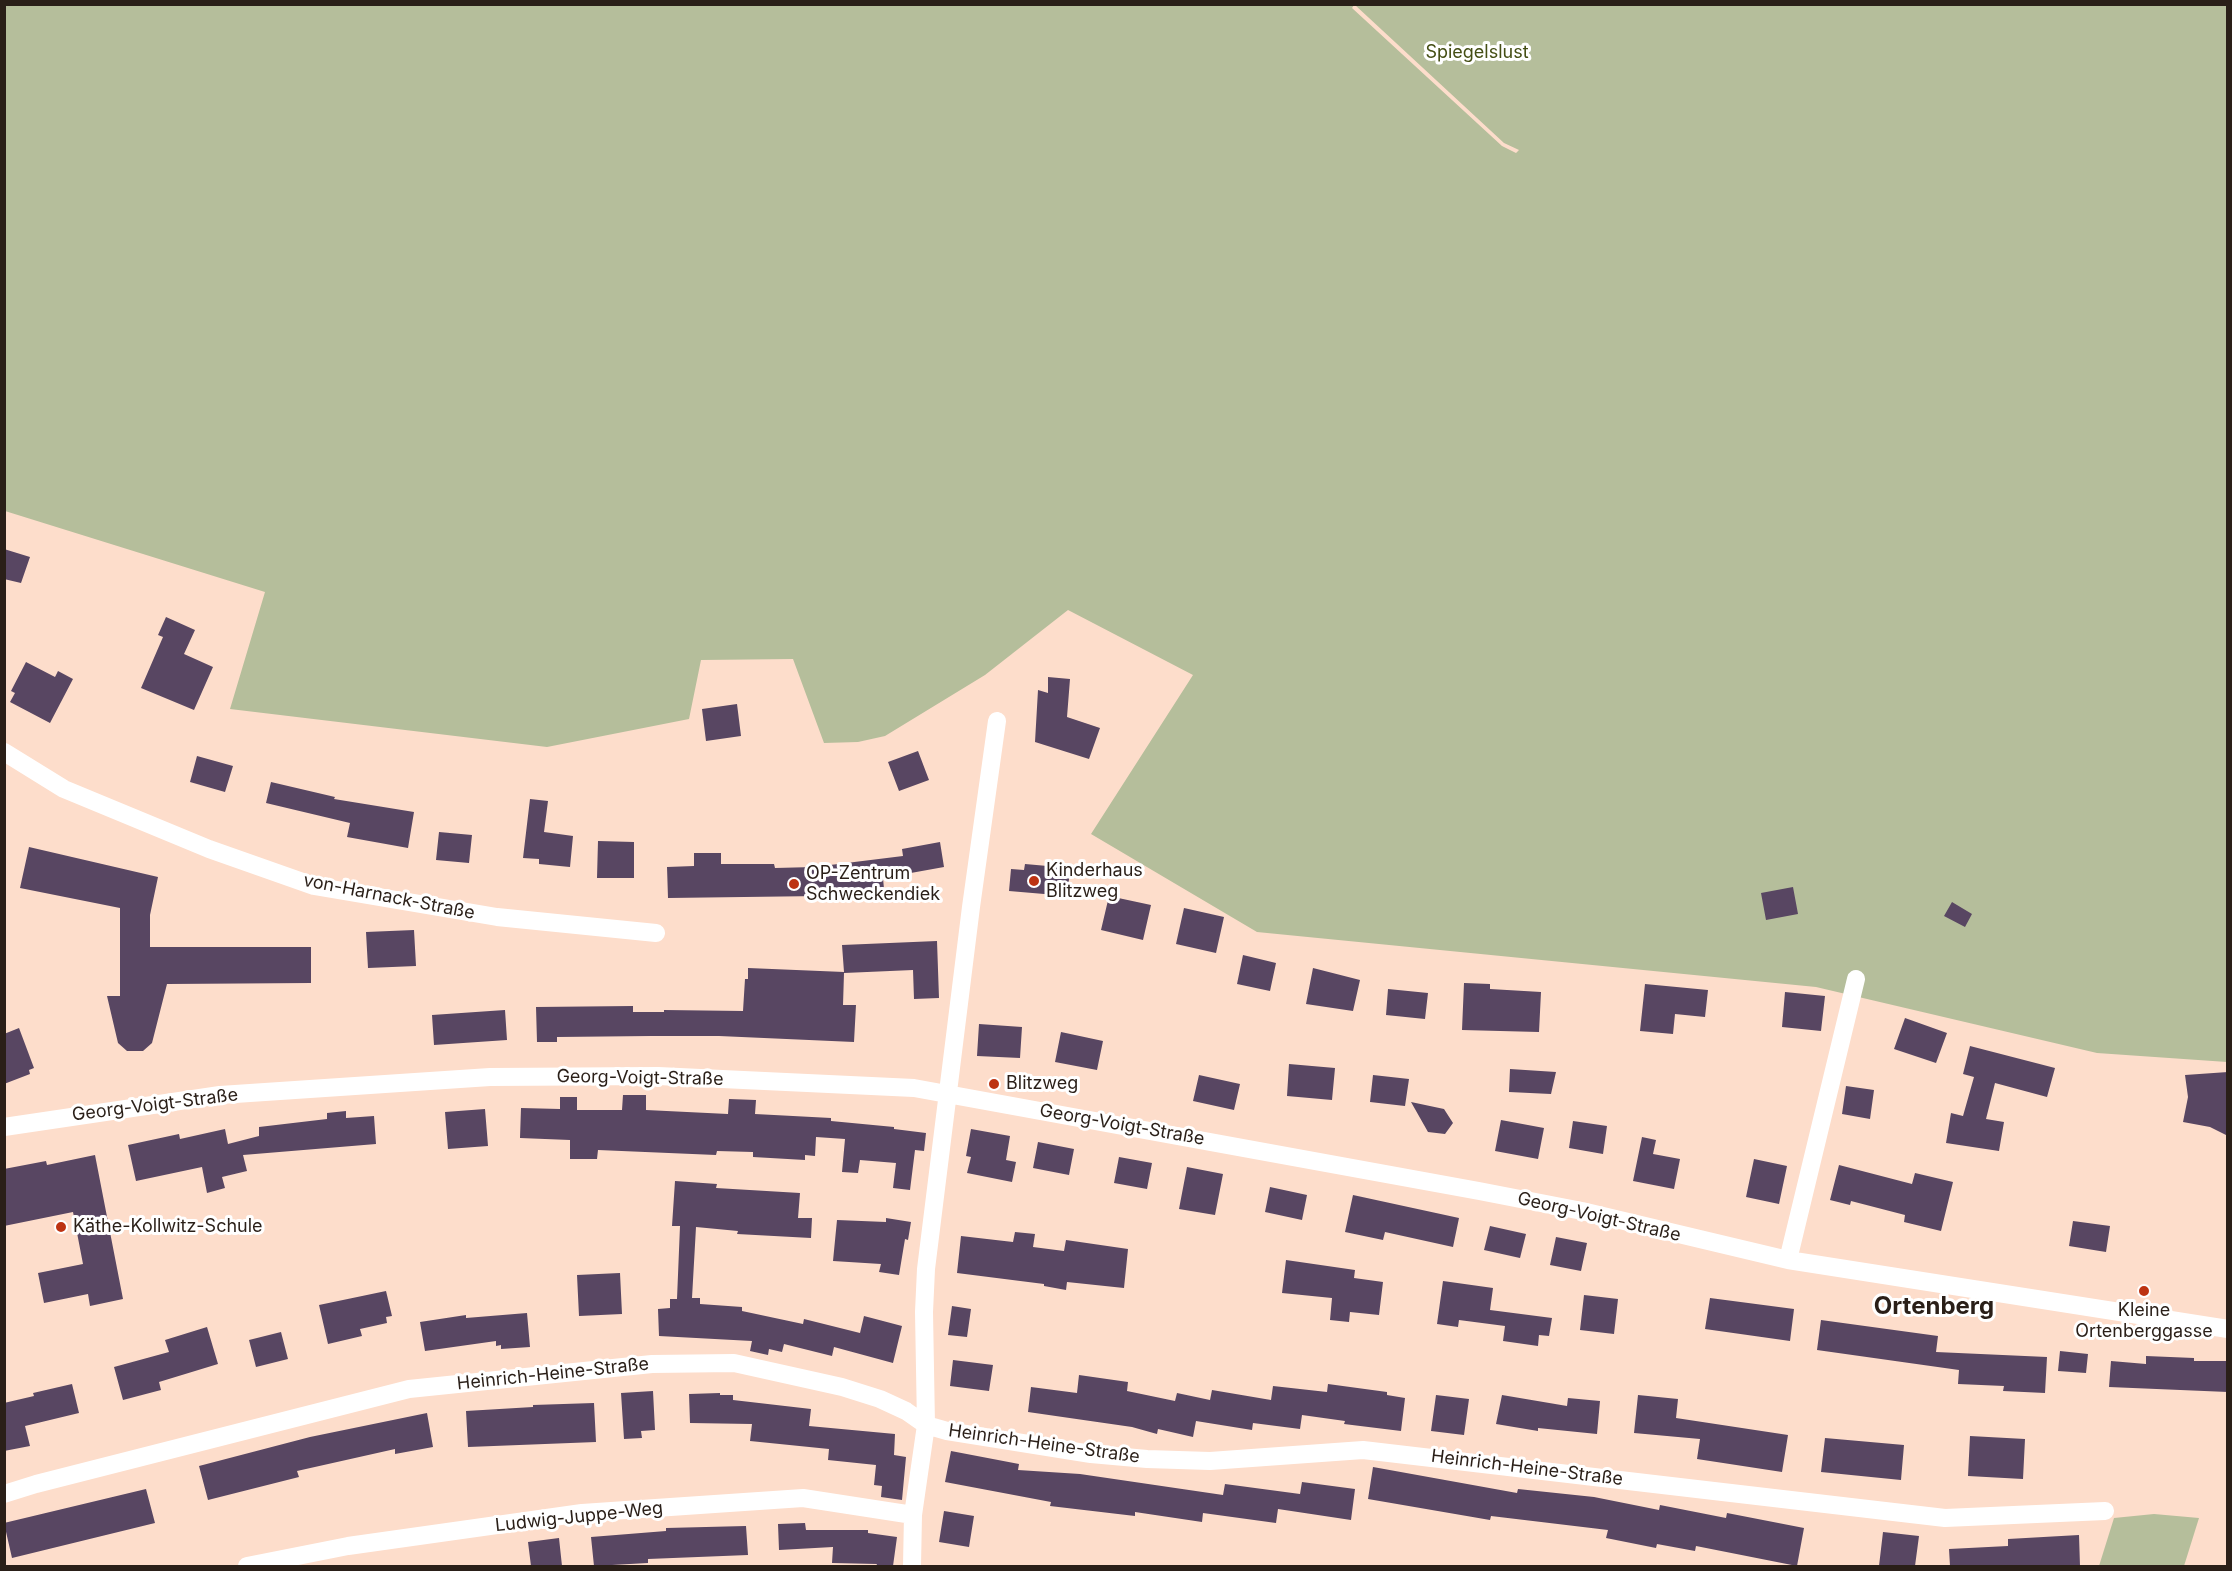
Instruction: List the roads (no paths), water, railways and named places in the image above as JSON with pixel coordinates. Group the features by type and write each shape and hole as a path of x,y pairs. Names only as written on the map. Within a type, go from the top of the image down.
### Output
{"street":[{"path":"912,1566 914,1515 926,1425 924,1312 926,1269 971,907 997,721"},
{"name":"von-Harnack-Straße","path":"4,752 64,789 209,849 315,886 497,917 656,933"},
{"path":"1788,1260 1856,979"},
{"name":"Georg-Voigt-Straße","path":"4,1127 220,1095 490,1077 658,1076 914,1088 1491,1193 1788,1260 2228,1329"},
{"name":"Heinrich-Heine-Straße","path":"4,1494 409,1389 652,1364 734,1363 832,1385 880,1399 906,1411 926,1425 947,1431 1091,1454 1210,1461 1363,1450 1397,1452 1945,1518 2105,1510"},
{"name":"Ludwig-Juppe-Weg","path":"247,1566 348,1545 582,1513 803,1498 914,1515"}],"place":[{"name":"Kinderhaus Blitzweg","path":"1034,881"},
{"name":"OP-Zentrum Schweckendiek","path":"794,884"},
{"name":"Blitzweg","path":"994,1084"},
{"name":"Käthe-Kollwitz-Schule","path":"61,1227"},
{"name":"Kleine Ortenberggasse","path":"2144,1291"}],"district":[{"name":"Ortenberg","path":"1934,1307"}],"park label":[{"name":"Spiegelslust","path":"1477,53"}]}
